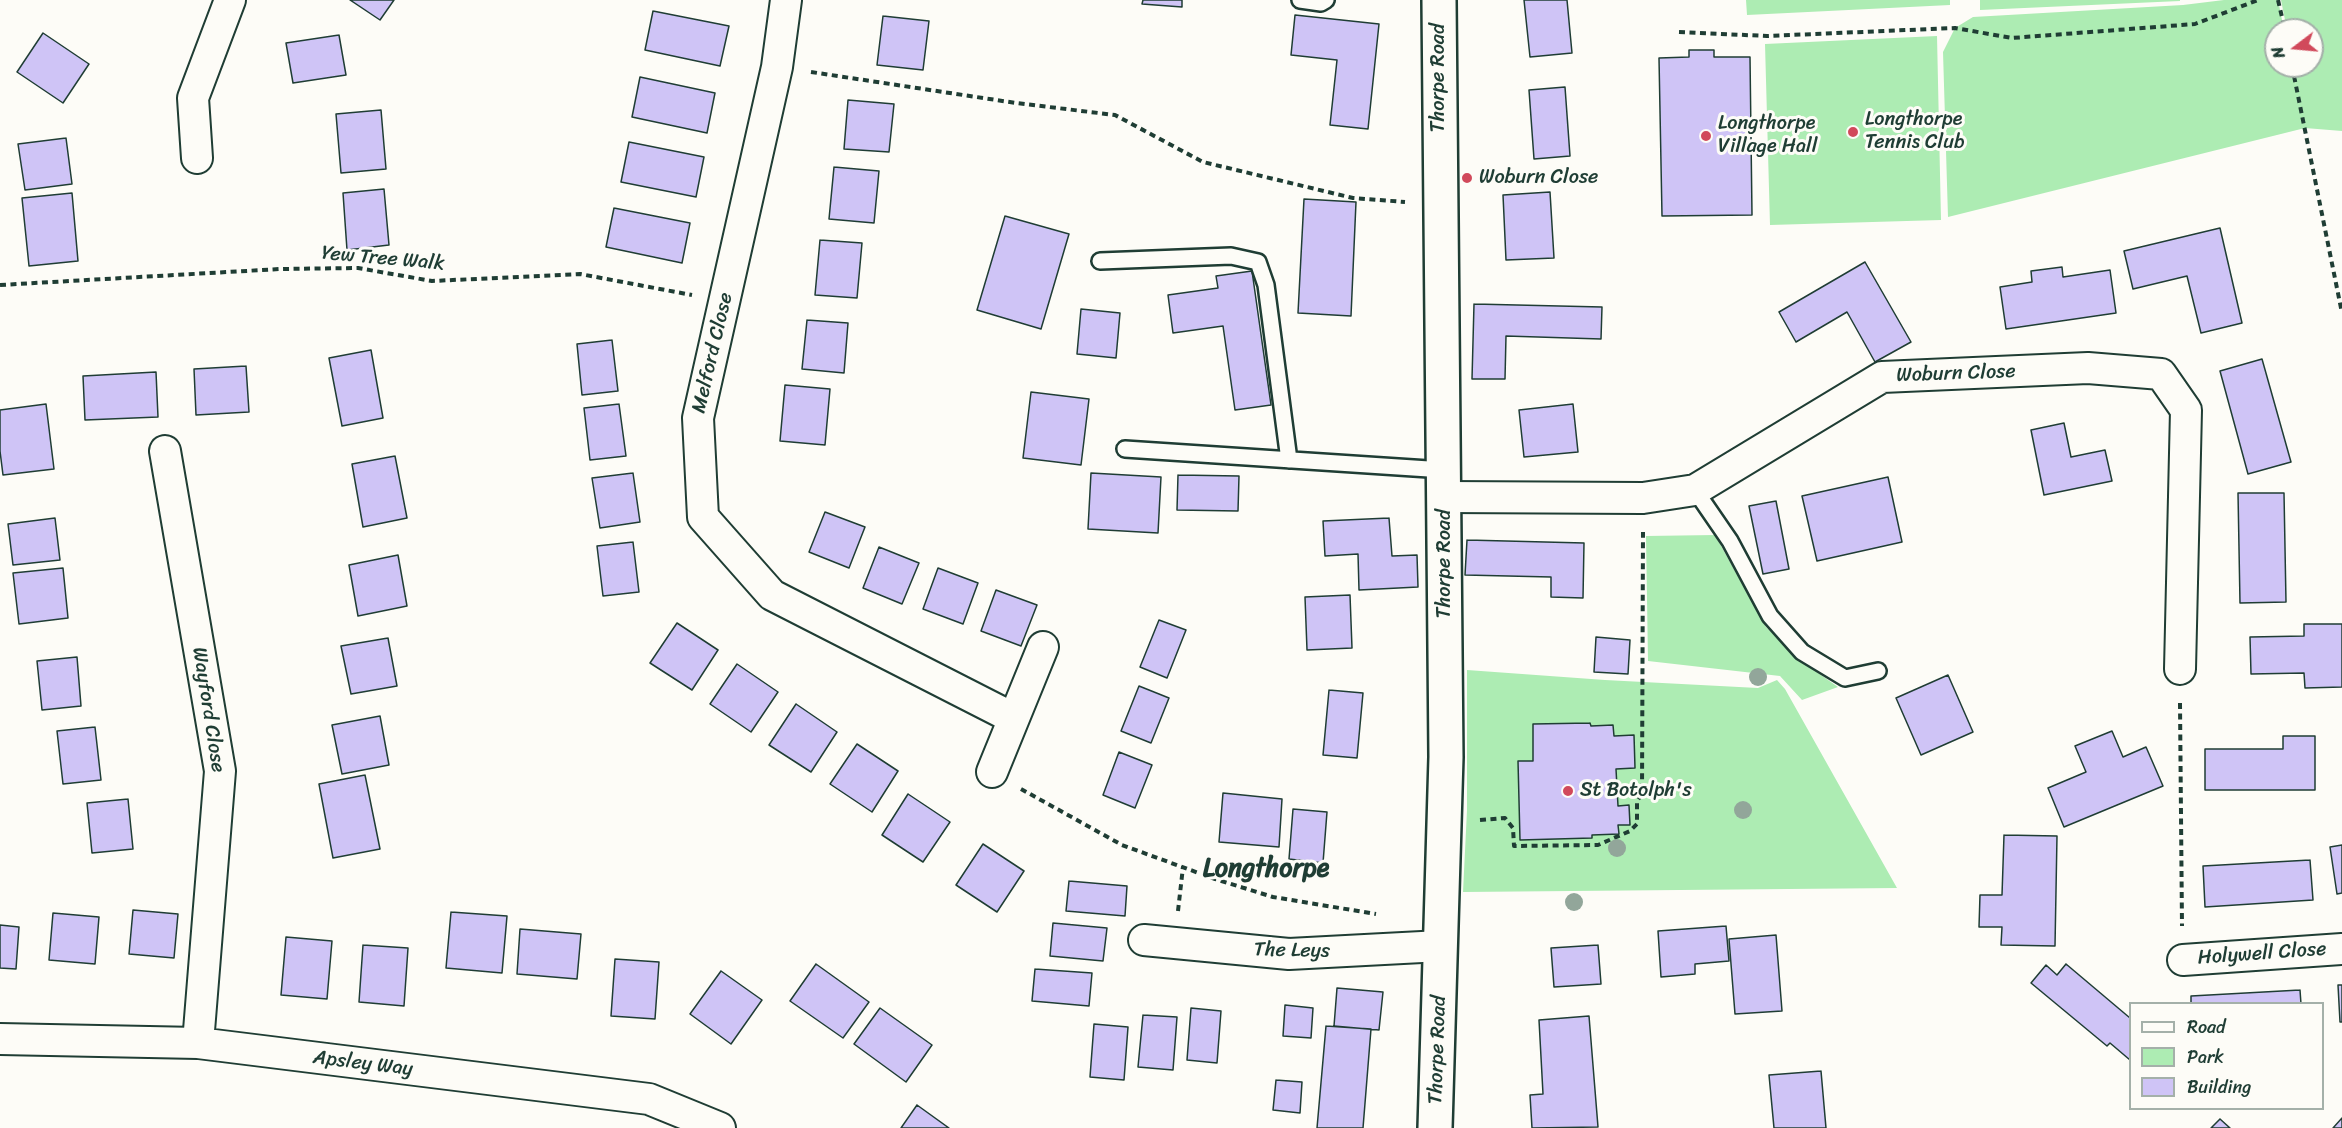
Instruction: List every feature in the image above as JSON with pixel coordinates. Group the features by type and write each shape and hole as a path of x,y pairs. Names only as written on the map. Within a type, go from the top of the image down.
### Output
{"street":[{"path":"197,158 193,98 230,0"},
{"name":"Melford Close","path":"786,0 777,67 698,418 703,517 772,595 1013,718"},
{"name":"Thorpe Road","path":"1435,1128 1446,757 1439,0"},
{"name":"Woburn Close","path":"1444,483 1643,498 1695,490 1882,376 2088,368 2161,374 2186,410 2180,669"},
{"name":"Wayford Close","path":"165,451 220,771 198,1043"},
{"path":"992,772 1042,647"},
{"name":"The Leys","path":"1144,940 1288,954 1442,946"},
{"name":"Holywell Close","path":"2183,960 2342,949"},
{"name":"Apsley Way","path":"0,1039 198,1043 649,1099 720,1128"}],"lane":[{"path":"1300,0 1321,3 1326,0"},
{"path":"1100,261 1231,256 1258,261 1266,285 1289,460"},
{"path":"1125,449 1289,460 1444,483"},
{"path":"1695,490 1730,541 1770,616 1802,652 1845,678 1878,671"}],"path":[{"path":"1679,32 1767,36 1955,28 2012,38 2195,24 2258,0"},
{"path":"2278,0 2282,18"},
{"path":"777,67 1016,103 1115,115 1203,162 1353,198 1412,202"},
{"path":"2294,78 2342,313"},
{"name":"Yew Tree Walk","path":"0,285 280,269 358,268 432,281 580,274 725,302"},
{"path":"1444,823 1505,818 1513,828 1514,846 1598,845 1630,831 1637,824 1637,801 1642,794 1643,498"},
{"path":"2180,669 2183,960"},
{"path":"992,772 1122,845 1273,897 1386,915"},
{"path":"1175,943 1183,867"}],"green space":[{"path":"1746,0 1950,0 1950,5 1747,15"},
{"path":"1980,0 2180,0 2180,1 1980,10"},
{"path":"2224,0 2278,0 2282,18 2264,18 2264,78 2294,78 2296,86 2295,78 2324,78 2324,18 2285,18 2281,0 2342,0 2342,131 2305,128 1948,217 1943,52 1955,28 1973,17 2183,5"},
{"name":"Longthorpe Tennis Club","path":"1937,36 1941,220 1770,225 1765,44"},
{"path":"1715,535 1766,627 1804,663 1838,687 1802,700 1780,676 1648,661 1646,536"},
{"path":"1467,670 1758,688 1777,680 1785,689 1897,888 1463,892 1467,810"}],"building":[{"path":"350,0 394,0 380,20"},
{"path":"1143,0 1182,0 1182,7 1142,4"},
{"path":"1524,0 1567,0 1572,53 1530,57"},
{"path":"653,11 729,26 720,66 645,50"},
{"path":"1295,15 1379,24 1368,129 1330,125 1337,60 1291,55"},
{"path":"883,16 929,21 923,70 877,65"},
{"path":"43,33 89,64 63,103 17,72"},
{"path":"339,35 346,75 293,83 286,43"},
{"name":"Longthorpe Village Hall","path":"1689,50 1714,50 1714,57 1750,57 1752,215 1662,216 1659,58 1689,57"},
{"path":"640,77 715,93 707,133 632,117"},
{"path":"1565,87 1570,156 1534,159 1529,90"},
{"path":"848,100 894,104 889,152 844,149"},
{"path":"381,110 386,169 341,173 336,114"},
{"path":"66,138 72,184 25,190 18,144"},
{"path":"629,142 704,157 696,197 621,182"},
{"path":"834,167 879,171 874,223 829,219"},
{"path":"384,189 389,245 347,250 343,193"},
{"path":"1550,192 1554,258 1506,260 1503,195"},
{"path":"72,193 78,261 29,266 22,198"},
{"path":"1304,199 1356,202 1351,316 1298,313"},
{"path":"614,208 690,223 682,263 606,247"},
{"path":"1005,216 1069,234 1041,329 977,310"},
{"path":"2220,228 2242,323 2201,333 2187,276 2133,289 2124,251"},
{"path":"820,240 862,243 857,298 815,295"},
{"path":"1865,262 1911,342 1875,362 1847,312 1796,342 1779,312"},
{"path":"2062,267 2063,277 2110,270 2116,313 2006,329 2000,287 2032,282 2031,271"},
{"path":"1252,271 1271,405 1235,410 1223,326 1173,333 1168,295 1218,288 1216,276"},
{"path":"1474,304 1602,307 1601,339 1506,336 1505,379 1472,379"},
{"path":"1081,309 1120,313 1116,358 1077,354"},
{"path":"807,320 848,323 844,373 802,369"},
{"path":"612,340 618,391 582,395 577,344"},
{"path":"371,350 383,418 342,426 329,358"},
{"path":"2262,359 2291,462 2248,474 2220,371"},
{"path":"246,366 249,412 196,415 194,369"},
{"path":"156,372 158,417 85,420 83,376"},
{"path":"785,385 830,389 825,445 780,441"},
{"path":"1031,392 1089,399 1081,465 1023,458"},
{"path":"46,404 54,469 3,475 0,451 0,410"},
{"path":"619,404 626,456 590,460 584,408"},
{"path":"1573,404 1578,452 1524,457 1519,410"},
{"path":"2064,423 2071,457 2105,450 2112,481 2044,495 2031,430"},
{"path":"395,456 407,518 363,527 352,464"},
{"path":"633,473 640,522 600,528 592,478"},
{"path":"1091,473 1161,477 1158,533 1088,529"},
{"path":"1178,475 1239,476 1238,511 1177,510"},
{"path":"1888,477 1902,542 1817,561 1802,496"},
{"path":"2238,493 2284,493 2286,602 2240,603"},
{"path":"1776,501 1789,569 1763,574 1749,506"},
{"path":"825,512 865,527 849,568 809,552"},
{"path":"55,518 60,560 13,565 8,524"},
{"path":"1389,518 1392,556 1417,555 1418,587 1359,590 1358,554 1325,556 1323,521"},
{"path":"1467,540 1584,543 1583,598 1551,597 1551,577 1465,575"},
{"path":"633,542 639,592 603,596 597,546"},
{"path":"879,547 919,563 902,604 863,588"},
{"path":"398,555 407,606 358,616 349,565"},
{"path":"63,568 68,618 19,624 13,573"},
{"path":"938,568 978,583 963,624 923,609"},
{"path":"996,590 1037,605 1021,646 981,631"},
{"path":"1350,595 1352,648 1307,650 1305,597"},
{"path":"1159,620 1186,630 1167,678 1140,667"},
{"path":"677,623 718,650 692,690 650,663"},
{"path":"2304,624 2342,624 2342,687 2305,688 2304,673 2251,674 2250,637 2304,636"},
{"path":"1596,637 1630,640 1628,674 1594,672"},
{"path":"388,638 397,686 351,694 341,646"},
{"path":"77,657 81,706 42,710 37,661"},
{"path":"737,664 778,692 751,732 710,704"},
{"path":"1948,675 1973,732 1921,755 1896,698"},
{"path":"1139,686 1169,698 1151,743 1121,731"},
{"path":"1329,690 1363,693 1357,758 1323,755"},
{"path":"796,704 837,732 811,772 769,745"},
{"path":"380,716 389,765 342,774 332,725"},
{"name":"St Botolph's","path":"1590,723 1591,726 1613,725 1614,736 1634,735 1635,768 1616,769 1618,806 1629,805 1630,825 1618,825 1619,834 1592,835 1592,838 1520,840 1518,761 1533,761 1533,724"},
{"path":"95,727 101,780 63,784 57,731"},
{"path":"2112,731 2123,757 2146,747 2163,786 2064,827 2048,788 2086,772 2075,746"},
{"path":"2283,736 2315,736 2315,790 2205,790 2205,749 2283,749"},
{"path":"857,744 898,771 872,812 830,784"},
{"path":"1119,752 1152,765 1135,808 1103,795"},
{"path":"365,775 380,849 333,858 319,784"},
{"path":"1223,793 1282,799 1279,847 1219,842"},
{"path":"908,794 950,822 923,862 882,835"},
{"path":"128,799 133,849 92,853 87,803"},
{"path":"1293,809 1327,812 1323,863 1289,859"},
{"path":"2004,835 2057,836 2055,946 2001,945 2002,927 1979,927 1980,895 2002,895"},
{"path":"983,844 1024,871 997,912 956,885"},
{"path":"2342,845 2342,893 2337,894 2330,847"},
{"path":"2310,860 2313,900 2205,907 2203,866"},
{"path":"1069,881 1127,886 1125,916 1066,911"},
{"path":"133,910 178,914 174,958 129,954"},
{"path":"451,912 507,916 502,973 446,968"},
{"path":"53,913 99,917 95,964 49,960"},
{"path":"1053,923 1107,928 1103,961 1050,956"},
{"path":"0,925 19,927 16,969 0,968"},
{"path":"1726,926 1729,961 1695,964 1695,974 1661,977 1658,931"},
{"path":"520,929 581,934 577,979 517,974"},
{"path":"1776,935 1782,1011 1735,1014 1729,939"},
{"path":"286,937 332,941 327,999 281,995"},
{"path":"363,945 408,948 404,1006 359,1002"},
{"path":"1598,945 1601,984 1554,987 1551,948"},
{"path":"615,959 659,962 655,1019 611,1016"},
{"path":"816,964 869,1002 843,1038 790,1001"},
{"path":"2066,964 2129,1017 2129,1059 2110,1043 2107,1046 2031,983 2046,965 2057,975"},
{"path":"1035,969 1092,973 1089,1006 1032,1001"},
{"path":"721,971 762,1000 731,1044 690,1014"},
{"path":"2338,985 2342,985 2342,1022 2340,1022"},
{"path":"1337,988 1383,992 1379,1030 1334,1026"},
{"path":"2300,990 2301,1002 2191,1002 2191,996"},
{"path":"1285,1005 1313,1008 1311,1038 1283,1036"},
{"path":"880,1008 932,1045 906,1082 854,1044"},
{"path":"1191,1008 1221,1011 1217,1063 1187,1060"},
{"path":"1143,1015 1177,1017 1173,1070 1138,1067"},
{"path":"1589,1016 1598,1127 1532,1128 1530,1095 1543,1094 1539,1020"},
{"path":"1094,1024 1128,1027 1124,1080 1090,1077"},
{"path":"1326,1026 1371,1029 1363,1128 1317,1128"},
{"path":"1821,1071 1826,1128 1774,1128 1769,1075"},
{"path":"1276,1080 1302,1082 1300,1113 1273,1110"},
{"path":"917,1105 949,1128 901,1128"},
{"path":"2342,1118 2342,1128 2333,1128"},
{"path":"2220,1119 2230,1128 2211,1128"}],"place":[{"name":"Longthorpe Tennis Club","path":"1853,132"},
{"name":"Longthorpe Village Hall","path":"1706,136"},
{"name":"Woburn Close","path":"1467,178"},
{"name":"St Botolph's","path":"1568,791"}],"district":[{"name":"Longthorpe","path":"1266,869"}]}
